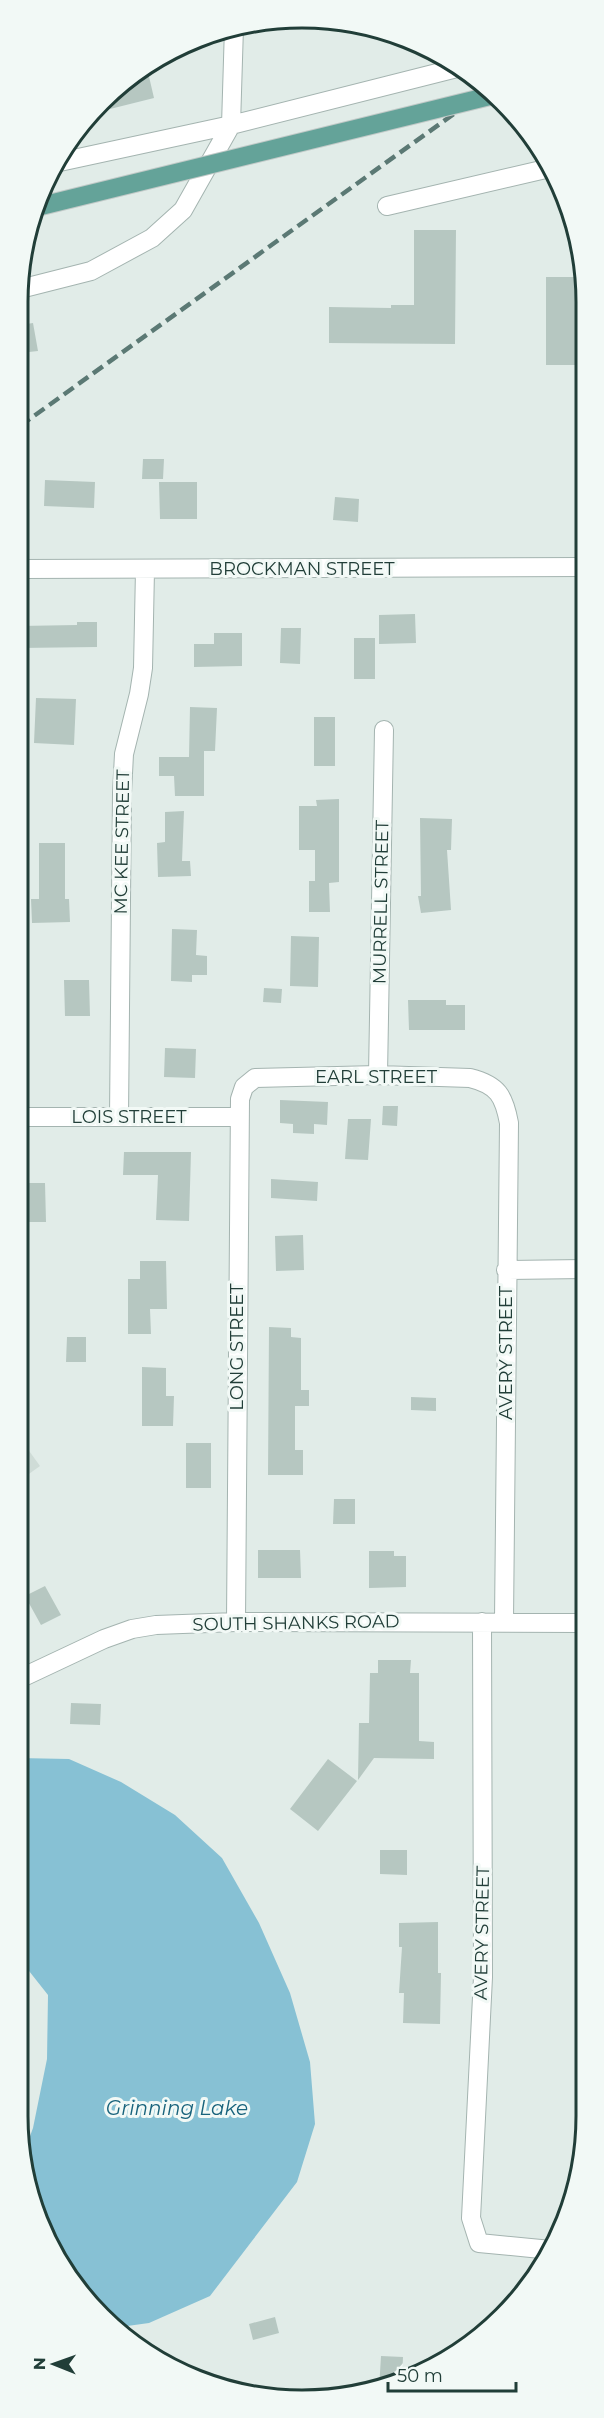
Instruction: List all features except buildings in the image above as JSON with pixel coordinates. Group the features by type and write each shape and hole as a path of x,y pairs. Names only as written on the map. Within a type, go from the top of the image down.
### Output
{"main road":[{"path":"46,204 484,98"}],"street":[{"path":"29,287 91,271 152,238 183,210 212,163 231,125 234,37"},
{"path":"68,160 231,125 447,70"},
{"path":"387,206 541,170"},
{"name":"BROCKMAN STREET","path":"28,569 576,567"},
{"name":"MC KEE STREET","path":"119,1117 122,793 124,754 139,694 142,668 145,570"},
{"name":"MURRELL STREET","path":"378,1075 384,730"},
{"name":"EARL STREET","path":"255,1078 378,1075 470,1078 482,1081 495,1089"},
{"name":"LONG STREET","path":"236,1622 239,1116 240,1099 244,1087 255,1078"},
{"name":"AVERY STREET","path":"495,1089 504,1100 509,1123 504,1622"},
{"name":"LOIS STREET","path":"28,1117 239,1116"},
{"path":"506,1270 576,1269"},
{"name":"SOUTH SHANKS ROAD","path":"28,1675 95,1643 132,1629 156,1625 236,1622 576,1623"},
{"name":"AVERY STREET","path":"482,1622 483,1977 471,2218 479,2243 541,2249"}],"shaded area":[{"path":"28,1449 40,1466 28,1475"}],"water":[{"name":"Grinning Lake","path":"28,1758 69,1759 121,1782 175,1815 222,1858 259,1923 290,1993 310,2062 315,2124 297,2182 210,2296 149,2323 127,2326 96,2296 65,2253 43,2204 29,2138 47,2059 48,1995 28,1970"}],"railway":[{"path":"28,420 480,95"}]}
